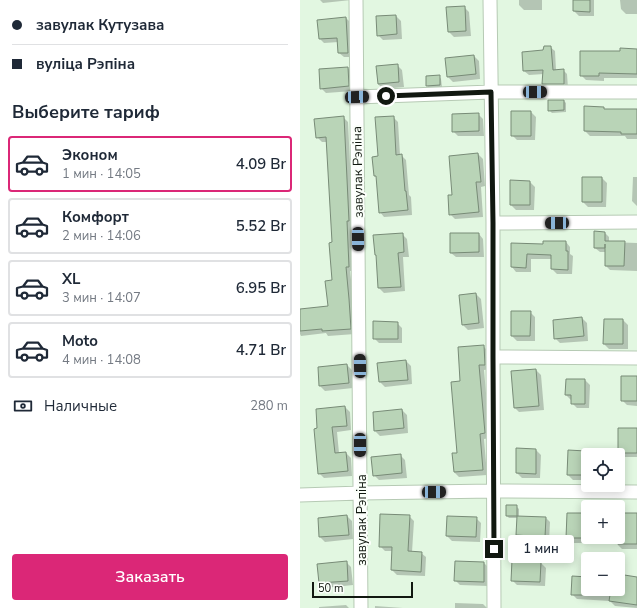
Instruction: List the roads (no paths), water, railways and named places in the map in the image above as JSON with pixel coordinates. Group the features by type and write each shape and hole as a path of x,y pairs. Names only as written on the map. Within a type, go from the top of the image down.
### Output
{"street":[{"name":"завулак Рэпіна","path":"356,0 361,608"},
{"path":"490,0 493,223 494,608"},
{"path":"357,97 491,92 637,92"},
{"path":"493,223 637,222"},
{"path":"493,357 637,358"},
{"path":"300,495 493,490 637,492"}]}
